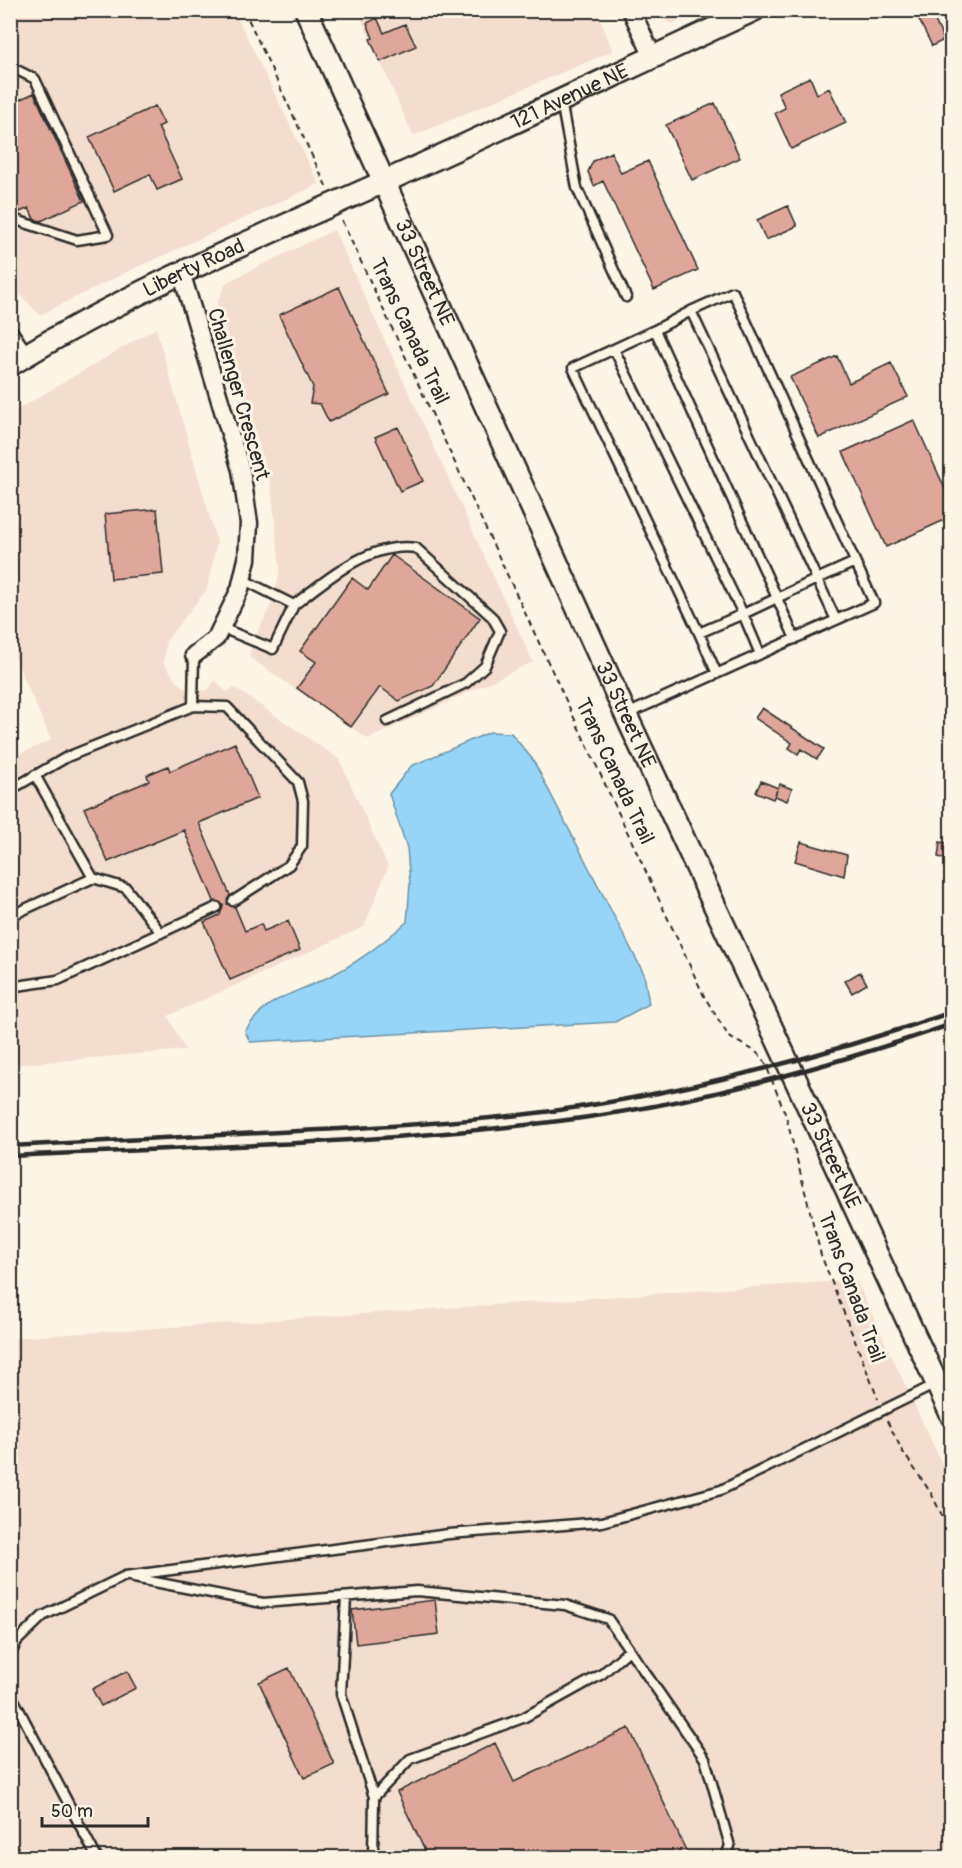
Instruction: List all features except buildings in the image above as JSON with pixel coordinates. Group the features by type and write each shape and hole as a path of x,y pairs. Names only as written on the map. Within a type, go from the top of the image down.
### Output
{"street":[{"name":"33 Street NE","path":"306,10 626,715 951,1416"},
{"path":"632,10 653,57"},
{"name":"121 Avenue NE","path":"384,181 754,10"},
{"name":"Liberty Road","path":"18,361 181,272 384,181"},
{"name":"Challenger Crescent","path":"181,272 241,470 249,523 248,560 243,579 216,638 194,655"},
{"path":"10,334 18,361"}],"lane":[{"path":"10,73 17,70 35,79 108,235 77,240 10,218"},
{"path":"561,100 578,188 626,297"},
{"path":"626,715 717,674 760,654 874,603 733,292 573,368 717,674"},
{"path":"691,311 836,620"},
{"path":"655,330 795,639"},
{"path":"614,349 743,614 760,654"},
{"path":"222,628 273,649 294,605 333,575 376,552 400,546 416,548 492,616 500,631 484,666 466,682 387,721"},
{"path":"699,633 855,561"},
{"path":"243,579 294,605"},
{"path":"193,706 194,655"},
{"path":"10,790 67,757 193,706 227,707 298,782 303,801 302,846 289,865 233,901"},
{"path":"36,776 93,878"},
{"path":"10,916 93,878 126,888 161,933"},
{"path":"10,987 58,980 217,907"},
{"path":"10,1656 17,1641 43,1616 125,1576 450,1534 602,1522 721,1490 936,1384"},
{"path":"125,1576 263,1603 417,1591 565,1605 608,1619 705,1758 730,1846 725,1857"},
{"path":"346,1597 341,1694 374,1797 373,1857"},
{"path":"374,1797 410,1759 523,1718 602,1674 629,1650"},
{"path":"10,1684 14,1700 97,1857"}],"path":[{"name":"Trans Canada Trail","path":"244,10 704,996 729,1037 754,1051 764,1060 786,1116 824,1265 882,1410 903,1452 931,1493 951,1536"}],"shaded area":[{"path":"10,11 234,11 319,184 129,271 40,315 11,285"},
{"path":"358,11 597,11 613,51 413,136"},
{"path":"654,11 702,11 671,24"},
{"path":"334,230 533,662 368,739 249,657 253,641 274,599 280,569 271,487 217,302 227,282"},
{"path":"156,328 217,542 207,589 166,641 164,663 176,681 188,691 208,690 215,680 226,692 235,688 339,759 388,867 364,927 168,1016 185,1050 11,1065 11,758 51,740 11,649 10,414"},
{"path":"856,1280 951,1483 951,1857 11,1858 11,1338"}],"water":[{"path":"490,732 511,733 533,760 644,974 649,1004 615,1022 250,1042 245,1031 254,1019 271,1004 356,962 407,922 410,884 407,848 389,794 411,766"}],"railway":[{"path":"10,1146 394,1126 552,1111 654,1094 754,1071 854,1044 952,1012"},
{"path":"10,1156 349,1140 484,1129 602,1115 754,1084 854,1056 952,1024"}]}
